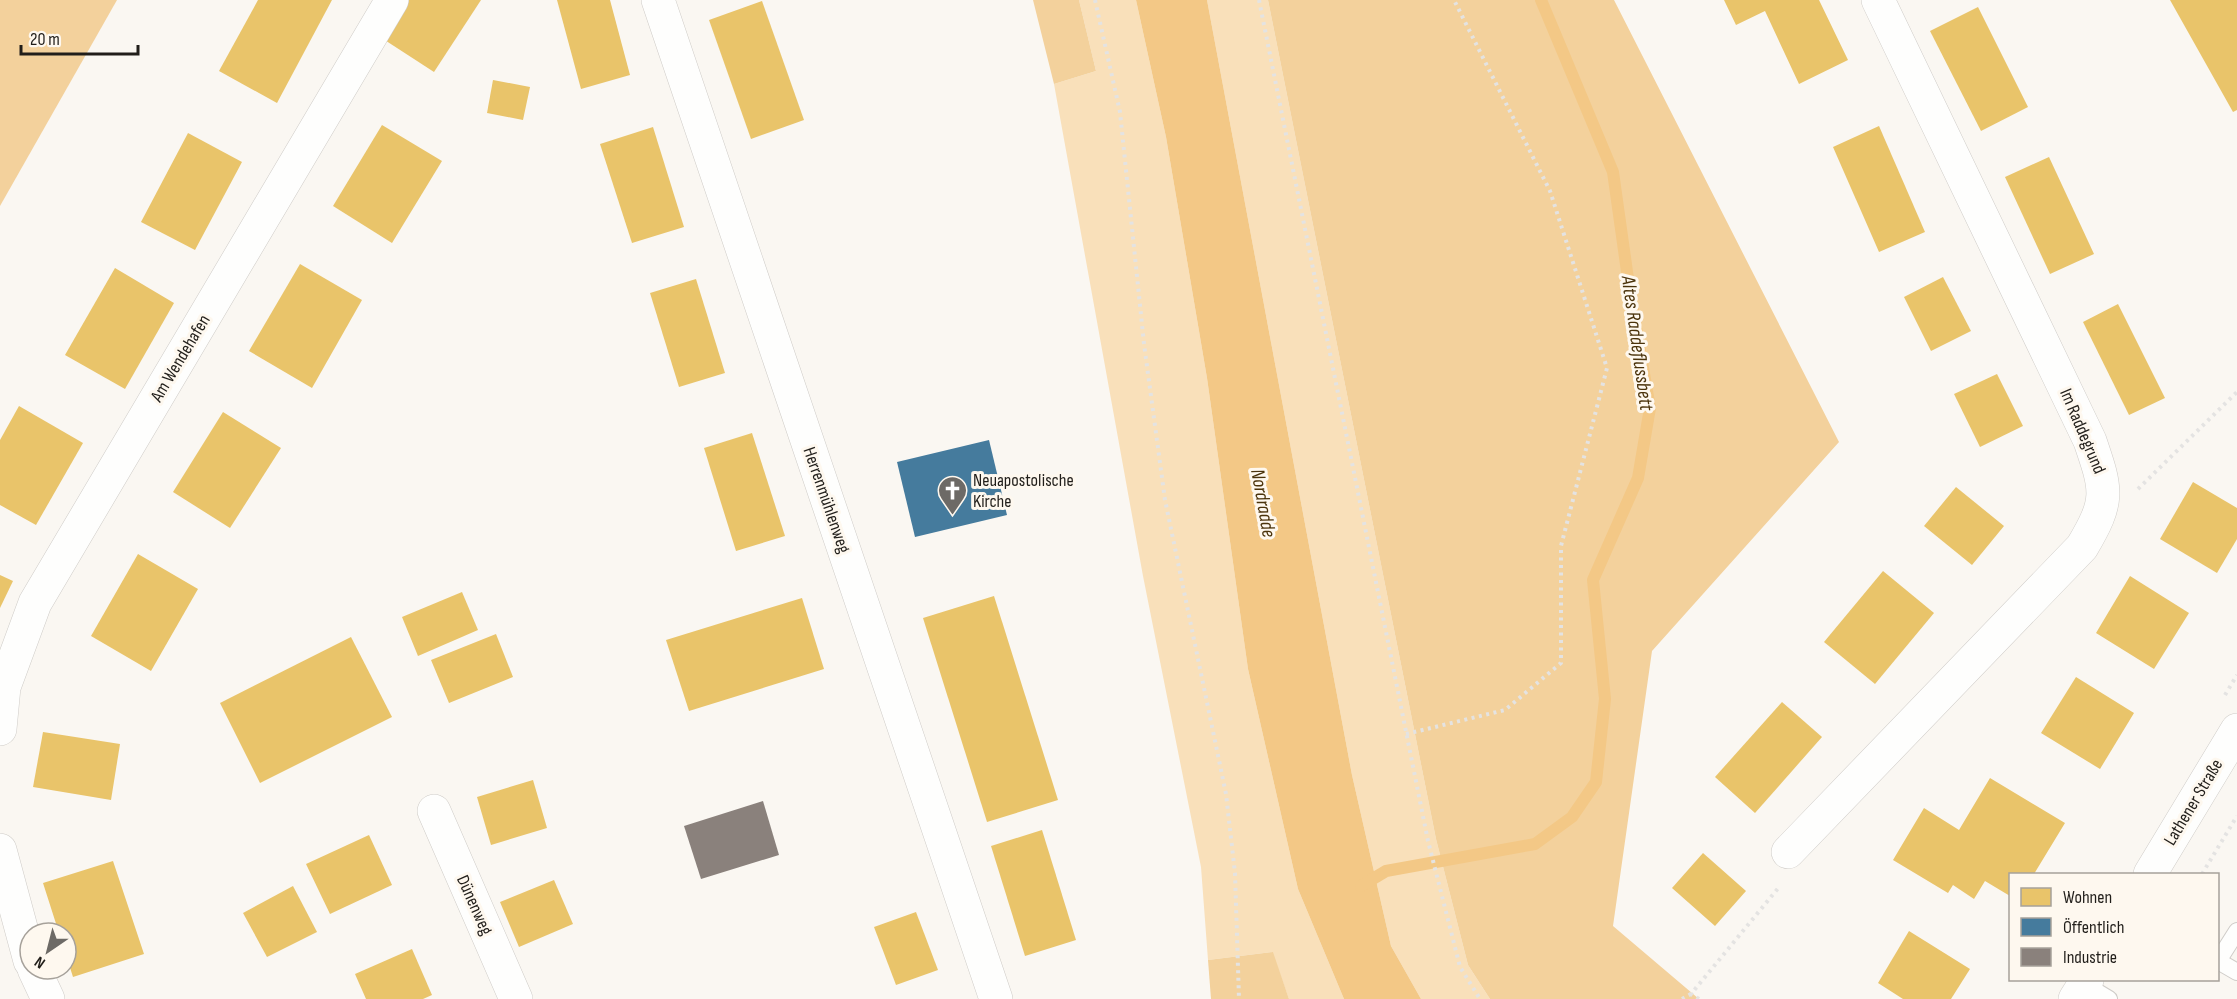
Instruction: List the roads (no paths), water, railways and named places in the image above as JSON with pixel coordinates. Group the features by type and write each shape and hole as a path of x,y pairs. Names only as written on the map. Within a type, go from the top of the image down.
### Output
{"street":[{"name":"Am Wendehafen","path":"0,729 4,687 35,603 392,0"},
{"name":"Herrenmühlenweg","path":"658,0 996,999"},
{"name":"Im Raddegrund","path":"1788,852 2082,547 2099,518 2105,484 2091,441 1878,0"},
{"name":"Lathener Straße","path":"2151,873 2237,730"},
{"name":"Dünenweg","path":"434,812 516,999"},
{"path":"0,850 19,921"},
{"path":"40,981 48,999"}],"lane":[{"path":"2219,959 2237,931"},
{"path":"2219,962 2237,972"}],"water":[{"name":"Nordradde","path":"1136,0 1207,0 1352,775 1391,946 1421,999 1344,999 1298,889 1248,669 1207,378 1166,137"}],"waterway":[{"name":"Altes Raddeflussbett","path":"1361,886 1386,871 1535,844 1572,817 1596,782 1605,699 1593,580 1638,478 1650,408 1630,293 1613,172 1541,0"}],"place":[{"name":"Neuapostolische Kirche","path":"952,516"}]}
